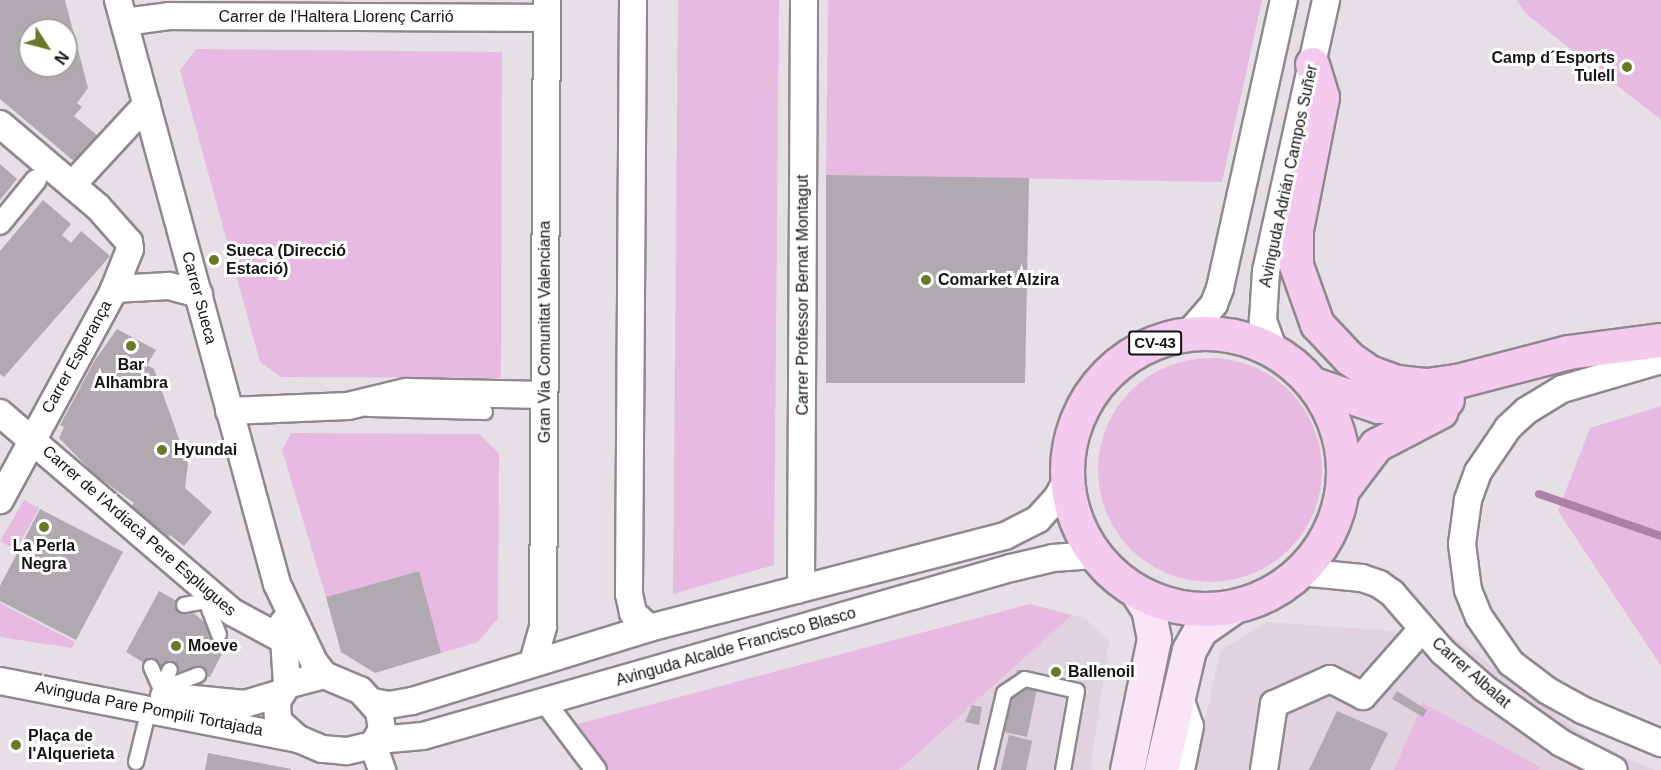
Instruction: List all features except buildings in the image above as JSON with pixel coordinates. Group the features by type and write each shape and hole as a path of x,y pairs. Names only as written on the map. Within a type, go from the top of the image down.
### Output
{"main road":[{"path":"1312,64 1322,97 1296,229 1296,265 1301,287 1317,324 1348,358 1369,372 1397,382 1427,385 1457,381 1568,352 1661,340"},
{"name":"CV-43","path":"1473,396 1405,427 1376,445 1342,490 1325,539 1300,572 1268,594 1231,608 1199,610 1167,605 1137,592 1094,555 1075,519 1066,480 1070,438 1086,399 1106,375 1148,345 1189,333 1233,335 1274,351 1313,384 1377,406 1473,396 1661,346"},
{"name":"CV-43","path":"1313,384 1338,434 1342,490"},
{"path":"1125,764 1154,639 1148,609 1137,592"},
{"path":"1161,770 1189,650 1200,630 1231,608"}],"street":[{"path":"633,0 629,573 630,604 638,619 649,628"},
{"name":"Carrer Professor Bernat Montagut","path":"797,590 801,580 804,0"},
{"path":"1189,333 1214,304 1220,288 1284,0"},
{"name":"Avinguda Adrián Campos Suñer","path":"1274,351 1263,320 1263,299 1326,0"},
{"name":"Carrer de l'Haltera Llorenç Carrió","path":"121,11 169,16 385,9 547,9"},
{"name":"Gran Via Comunitat Valenciana","path":"533,662 543,626 547,9"},
{"name":"Carrer Sueca","path":"121,11 281,597 285,689"},
{"path":"72,185 147,104"},
{"path":"0,124 72,185 129,242 125,265 114,289"},
{"path":"0,224 36,180"},
{"name":"Carrer Esperança","path":"0,500 114,289 169,286 199,294"},
{"name":"Carrer Albalat","path":"1661,360 1562,389 1508,428 1478,472 1468,500 1462,544 1468,590 1479,617 1511,663 1548,692 1582,710 1661,743"},
{"path":"229,411 348,406 406,392 544,395"},
{"name":"Carrer de l'Ardiacà Pere Esplugues","path":"0,413 33,439 208,597 284,640"},
{"path":"373,702 389,705 412,701 649,628 1005,536 1038,519 1057,498 1066,480"},
{"name":"Avinguda Alcalde Francisco Blasco","path":"375,742 423,736 1011,568 1053,558 1094,555"},
{"name":"Carrer Albalat","path":"1300,572 1362,578 1379,584 1392,593 1443,652 1509,707 1561,743 1614,770"},
{"name":"Carrer Sueca","path":"281,597 324,675"},
{"path":"1264,770 1274,704 1330,678 1363,696 1422,630"},
{"name":"Avinguda Pare Pompili Tortajada","path":"0,665 157,698 298,740"},
{"path":"355,770 335,752 298,740 278,721 275,711 285,689 324,675 351,684 373,702 382,719 375,742 382,770"},
{"name":"Avinguda Pare Pompili Tortajada","path":"0,681 157,698 245,704 285,689"},
{"path":"1178,692 1190,726 1181,770"},
{"path":"544,701 596,770"},
{"path":"335,752 375,742"}],"lane":[{"path":"348,406 485,412"},
{"path":"184,605 208,597"},
{"path":"198,616 208,597"},
{"path":"208,597 219,635"},
{"path":"151,666 157,698"},
{"path":"136,762 157,698 170,670"},
{"path":"157,698 198,675"},
{"path":"986,770 1004,693 1025,679 1077,691 1063,770"}],"shaded area":[{"path":"678,0 779,0 774,565 673,594"},
{"path":"828,0 1262,0 1222,182 826,175"},
{"name":"Camp d´Esports Tulell","path":"1517,0 1661,0 1661,120 1525,13"},
{"path":"196,49 502,52 501,378 281,377 260,362 180,70"},
{"path":"1210,358 1232,360 1263,371 1289,391 1309,417 1320,448 1322,470 1320,492 1309,523 1289,549 1263,569 1232,580 1210,582 1188,580 1157,569 1131,549 1111,523 1100,492 1098,470 1100,448 1111,417 1131,391 1157,371 1188,360"},
{"path":"1661,406 1661,666 1558,511 1590,428"},
{"path":"291,433 479,434 499,453 498,618 478,642 441,653 418,571 326,597 282,450"},
{"path":"24,500 39,508 16,550 0,541"},
{"path":"0,603 75,642 72,648 0,637"},
{"path":"1030,604 1072,615 899,770 602,770 570,726"},
{"name":"Ballenoil","path":"1072,615 1083,617 1109,640 1090,770 899,770"},
{"path":"1267,622 1451,635 1600,747 1654,770 1195,770 1220,651"},
{"path":"1423,703 1540,767 1539,770 1394,770"}],"waterway":[{"path":"1539,494 1661,536"}],"place":[{"name":"Camp d´Esports Tulell","path":"1627,67"},
{"name":"Sueca (Direcció Estació)","path":"214,260"},
{"name":"Comarket Alzira","path":"926,280"},
{"name":"Bar Alhambra","path":"131,346"},
{"name":"Hyundai","path":"162,450"},
{"name":"La Perla Negra","path":"44,527"},
{"name":"Moeve","path":"176,646"},
{"name":"Ballenoil","path":"1056,672"},
{"name":"Plaça de l'Alquerieta","path":"16,745"}]}
